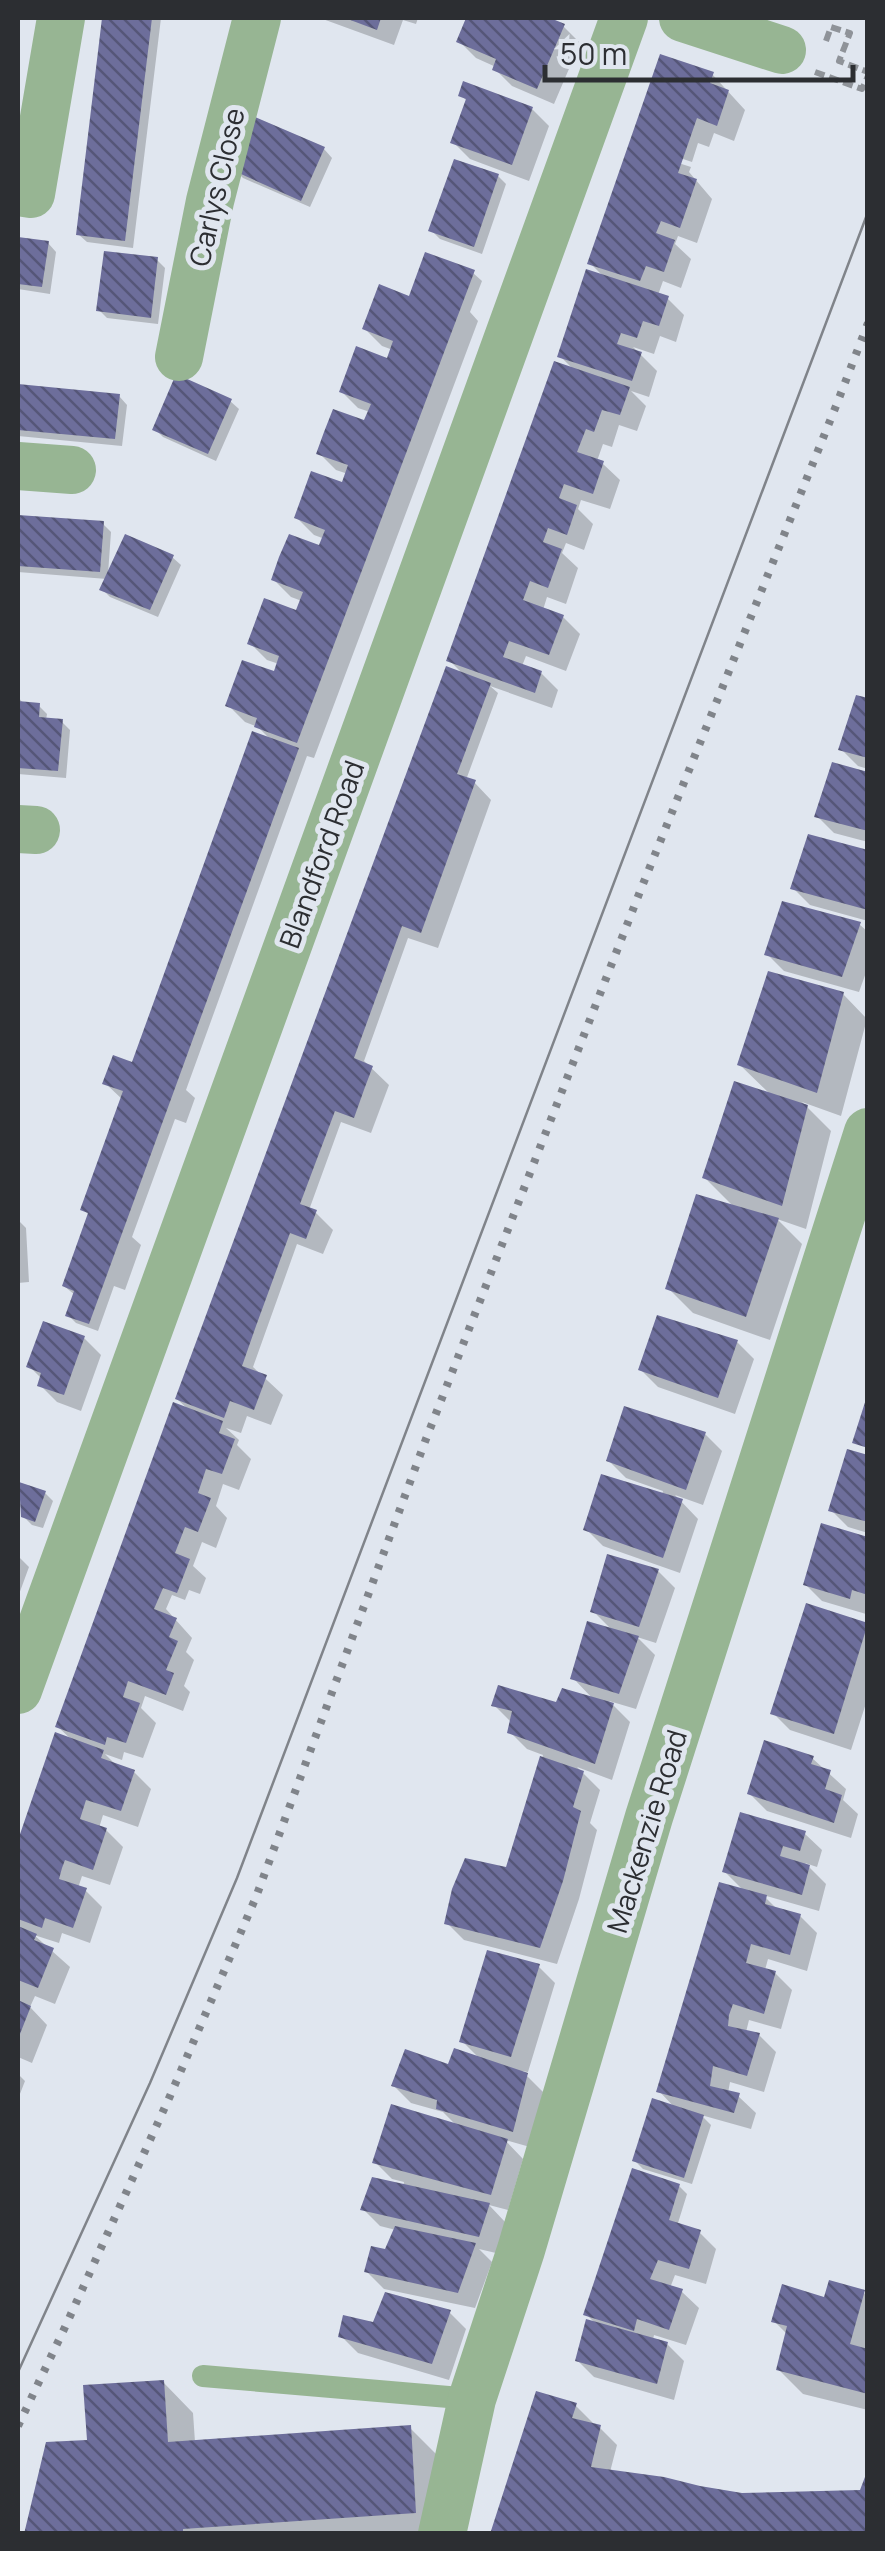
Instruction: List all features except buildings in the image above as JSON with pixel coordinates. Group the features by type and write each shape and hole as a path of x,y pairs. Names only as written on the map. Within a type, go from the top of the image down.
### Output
{"street":[{"path":"18,192 30,194 61,18"},
{"name":"Carlys Close","path":"179,357 210,201 257,18"},
{"name":"Blandford Road","path":"18,1690 624,18"},
{"path":"683,18 782,50"},
{"path":"18,466 72,470"},
{"name":"Mackenzie Road","path":"442,2534 472,2399 527,2231 648,1817 868,1132"}],"lane":[{"path":"203,2376 472,2399"}],"path":[{"path":"782,50 819,58 814,72 862,89 868,74 839,60 850,33 832,28"}],"tram line":[{"path":"18,2372 150,2083 237,1878 868,212"}],"railway":[{"path":"18,2426 170,2096 256,1897 426,1439 868,323"}]}
